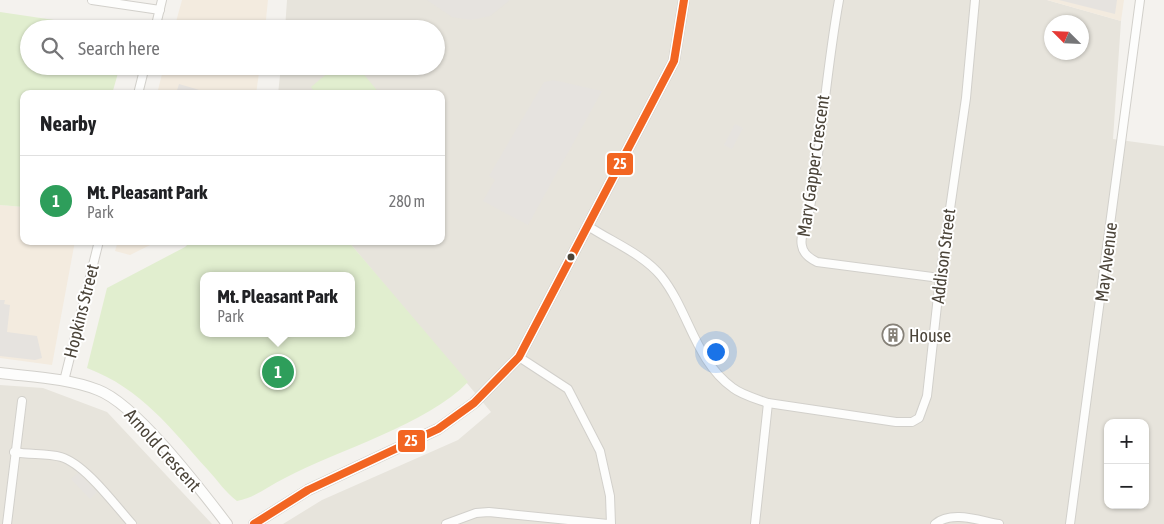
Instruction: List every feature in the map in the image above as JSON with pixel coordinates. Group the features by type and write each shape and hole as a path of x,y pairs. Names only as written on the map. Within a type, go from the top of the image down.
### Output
{"street":[{"path":"92,0 160,10"},
{"path":"157,20 162,0"},
{"path":"254,524 308,490 438,429 474,403 519,357 674,61 684,0"},
{"name":"Mary Gapper Crescent","path":"839,0 824,95 809,215 802,235 802,246 807,255 817,262 940,278"},
{"name":"Addison Street","path":"768,403 896,422 915,422 922,413 927,396 940,278 966,98 976,0"},
{"name":"May Avenue","path":"1070,524 1140,0"},
{"path":"139,90 143,75"},
{"path":"588,226 647,262 660,275 672,292 708,363 734,389 768,403 755,524"},
{"name":"Hopkins Street","path":"64,381 98,245"},
{"path":"446,524 476,513 490,512 609,524 610,496 600,451 568,388 519,357"},
{"name":"Arnold Crescent","path":"0,372 64,381 99,390 129,409 227,524"},
{"path":"7,524 14,452 22,401"},
{"path":"14,452 62,457 76,464 87,473 132,524"},
{"path":"935,524 947,518 958,517 999,524"}],"shaded area":[{"path":"182,0 268,0 266,20 176,20"},
{"path":"287,0 1047,0 1121,21 1113,139 1164,146 1164,524 283,524 322,500 458,440 491,412 351,245 445,245 445,90 278,90 280,75 445,75 445,20 286,20"},
{"path":"427,0 510,0 490,16 471,20 452,17"},
{"path":"1047,0 1124,0 1121,21"},
{"path":"1059,0 1117,0 1115,14"},
{"path":"162,75 259,75 257,90 158,90"},
{"path":"553,80 602,91 528,225 483,201 495,180 489,176 544,82"},
{"path":"179,84 199,90 177,90"},
{"path":"735,124 743,128 732,149 724,145"},
{"path":"0,205 20,207 20,245 74,245 52,365 0,358"},
{"path":"117,245 150,245 130,255 115,251"},
{"path":"0,300 5,300 4,304 10,305 7,332 37,336 42,358 35,360 0,356"},
{"path":"0,385 43,388 107,412 212,524 0,524"},
{"path":"78,473 97,492 90,499 71,479"}],"green space":[{"path":"0,12 54,20 20,20 20,75 117,75 113,90 20,90 20,207 0,205"},
{"path":"325,75 364,75 377,90 313,90 311,87"},
{"path":"187,245 351,245 468,382 451,397 430,411 306,468 250,497 237,501 154,411 124,387 87,368 107,288"}],"transit line":[{"name":"25","path":"254,524 308,490 438,429 474,403 519,357 674,61 684,0"}],"place":[{"name":"House","path":"893,335"},
{"name":"Mt. Pleasant Park","path":"278,372"}]}
